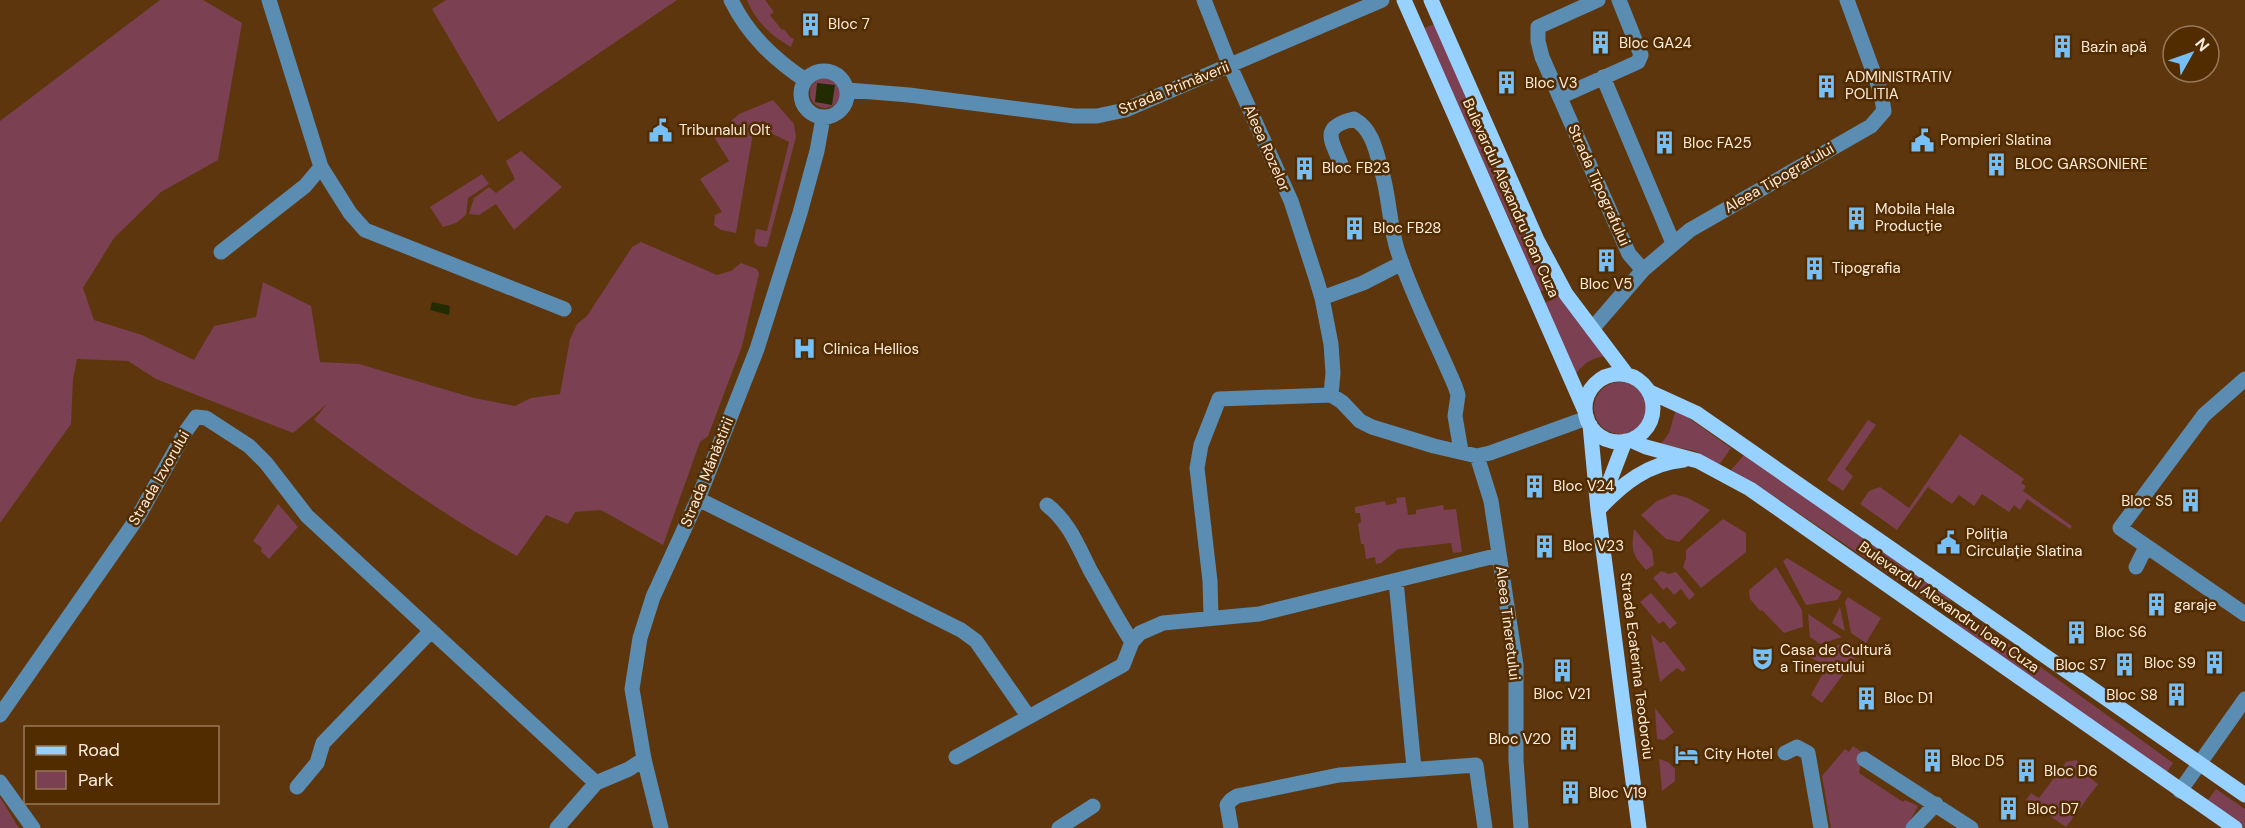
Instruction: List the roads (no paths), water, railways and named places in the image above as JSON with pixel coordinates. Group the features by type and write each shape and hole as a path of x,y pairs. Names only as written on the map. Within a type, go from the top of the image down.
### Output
{"main road":[{"name":"Bulevardul Alexandru Ioan Cuza","path":"1404,0 1587,418"},
{"name":"Bulevardul Alexandru Ioan Cuza","path":"1431,0 1537,240 1566,294 1627,375"},
{"path":"1627,375 1636,378 1650,393 1653,409 1649,425 1644,432 1627,441 1614,442 1605,439 1587,418 1586,400 1590,390 1606,376 1627,375"},
{"name":"Bulevardul Alexandru Ioan Cuza","path":"1650,393 1696,412 2245,795"},
{"name":"Strada Ecaterina Teodoroiu","path":"1587,418 1639,828"},
{"name":"Bulevardul Alexandru Ioan Cuza","path":"1627,441 1690,459 1750,489 2235,828"},
{"name":"Strada Ecaterina Teodoroiu","path":"1598,510 1627,441"},
{"path":"1598,510 1614,493 1649,468 1666,462 1690,459"}],"street":[{"path":"269,0 321,167 350,213 365,230 564,309"},
{"path":"731,0 751,33 786,67 805,80"},
{"name":"Aleea Rozelor","path":"1204,0 1230,66 1291,201 1322,298 1331,344 1333,373 1331,395"},
{"name":"Strada Primăverii","path":"848,90 909,95 1074,116 1097,116 1125,110 1382,0"},
{"name":"Strada Tipografului","path":"1598,0 1538,27 1538,41 1542,57 1629,254 1643,270"},
{"path":"1560,97 1638,62 1641,55 1619,0"},
{"name":"Aleea Tipografului","path":"1592,328 1643,270 1690,230 1870,126 1884,111 1881,93 1846,0"},
{"path":"830,71 842,78 848,90 848,98 842,110 823,118 816,116 805,107 801,94 805,80 816,72 830,71"},
{"path":"1603,77 1673,243"},
{"name":"Strada Mănăstirii","path":"661,828 644,759 632,689 640,638 653,597 698,499 758,349 817,151 823,118"},
{"path":"1341,164 1329,135 1331,129 1340,122 1354,119 1362,123 1376,151 1402,263 1458,395 1455,416 1461,451"},
{"path":"221,252 304,186 321,167"},
{"path":"1322,298 1363,283 1402,263"},
{"path":"2245,379 2204,415 2120,528 2245,614"},
{"path":"1211,617 1210,581 1197,468 1201,445 1219,399 1331,395 1342,402 1360,421 1372,427 1434,446 1477,456 1587,418"},
{"name":"Strada Izvorului","path":"0,715 138,518 186,431 196,417 206,418 249,446 266,463 307,516 596,783"},
{"name":"Aleea Tineretului","path":"1477,456 1491,501 1516,665 1516,760 1521,828"},
{"path":"698,499 961,630 976,641 1028,716"},
{"path":"1047,505 1056,511 1072,532 1114,614 1132,642"},
{"path":"2136,567 2146,547"},
{"path":"956,757 1123,665 1132,642 1140,633 1162,622 1259,614 1499,555"},
{"path":"1396,581 1414,768"},
{"path":"297,787 316,763 323,743 430,632"},
{"path":"2180,791 2245,699"},
{"path":"1785,753 1797,747 1808,753 1821,828"},
{"path":"557,828 596,783 629,769 644,759"},
{"path":"1864,759 1971,828"},
{"path":"1231,828 1227,805 1237,796 1339,775 1476,765 1485,828"},
{"path":"0,782 33,828"},
{"path":"1913,828 1936,804"},
{"path":"1059,828 1093,806"}],"place":[{"name":"Bloc 7","path":"810,24"},
{"name":"Bloc GA24","path":"1601,43"},
{"name":"Bazin apă","path":"2063,47"},
{"name":"Bloc V3","path":"1507,83"},
{"name":"ADMINISTRATIV POLITIA","path":"1827,86"},
{"name":"Tribunalul Olt","path":"661,130"},
{"name":"Pompieri Slatina","path":"1922,140"},
{"name":"Bloc FA25","path":"1665,143"},
{"name":"BLOC GARSONIERE","path":"1997,164"},
{"name":"Bloc FB23","path":"1304,168"},
{"name":"Mobila Hala Producție","path":"1857,218"},
{"name":"Bloc FB28","path":"1355,228"},
{"name":"Bloc V5","path":"1606,260"},
{"name":"Tipografia","path":"1814,268"},
{"name":"Clinica Hellios","path":"805,349"},
{"name":"Bloc V24","path":"1535,486"},
{"name":"Bloc S5","path":"2191,501"},
{"name":"Poliția Circulație Slatina","path":"1948,543"},
{"name":"Bloc V23","path":"1545,546"},
{"name":"garaje","path":"2156,605"},
{"name":"Bloc S6","path":"2077,632"},
{"name":"Casa de Cultură a Tineretului","path":"1762,659"},
{"name":"Bloc S9","path":"2214,663"},
{"name":"Bloc S7","path":"2124,665"},
{"name":"Bloc V21","path":"1562,670"},
{"name":"Bloc S8","path":"2176,695"},
{"name":"Bloc D1","path":"1866,698"},
{"name":"Bloc V20","path":"1569,739"},
{"name":"City Hotel","path":"1686,754"},
{"name":"Bloc D5","path":"1933,761"},
{"name":"Bloc D6","path":"2026,771"},
{"name":"Bloc V19","path":"1571,793"},
{"name":"Bloc D7","path":"2009,809"}]}
